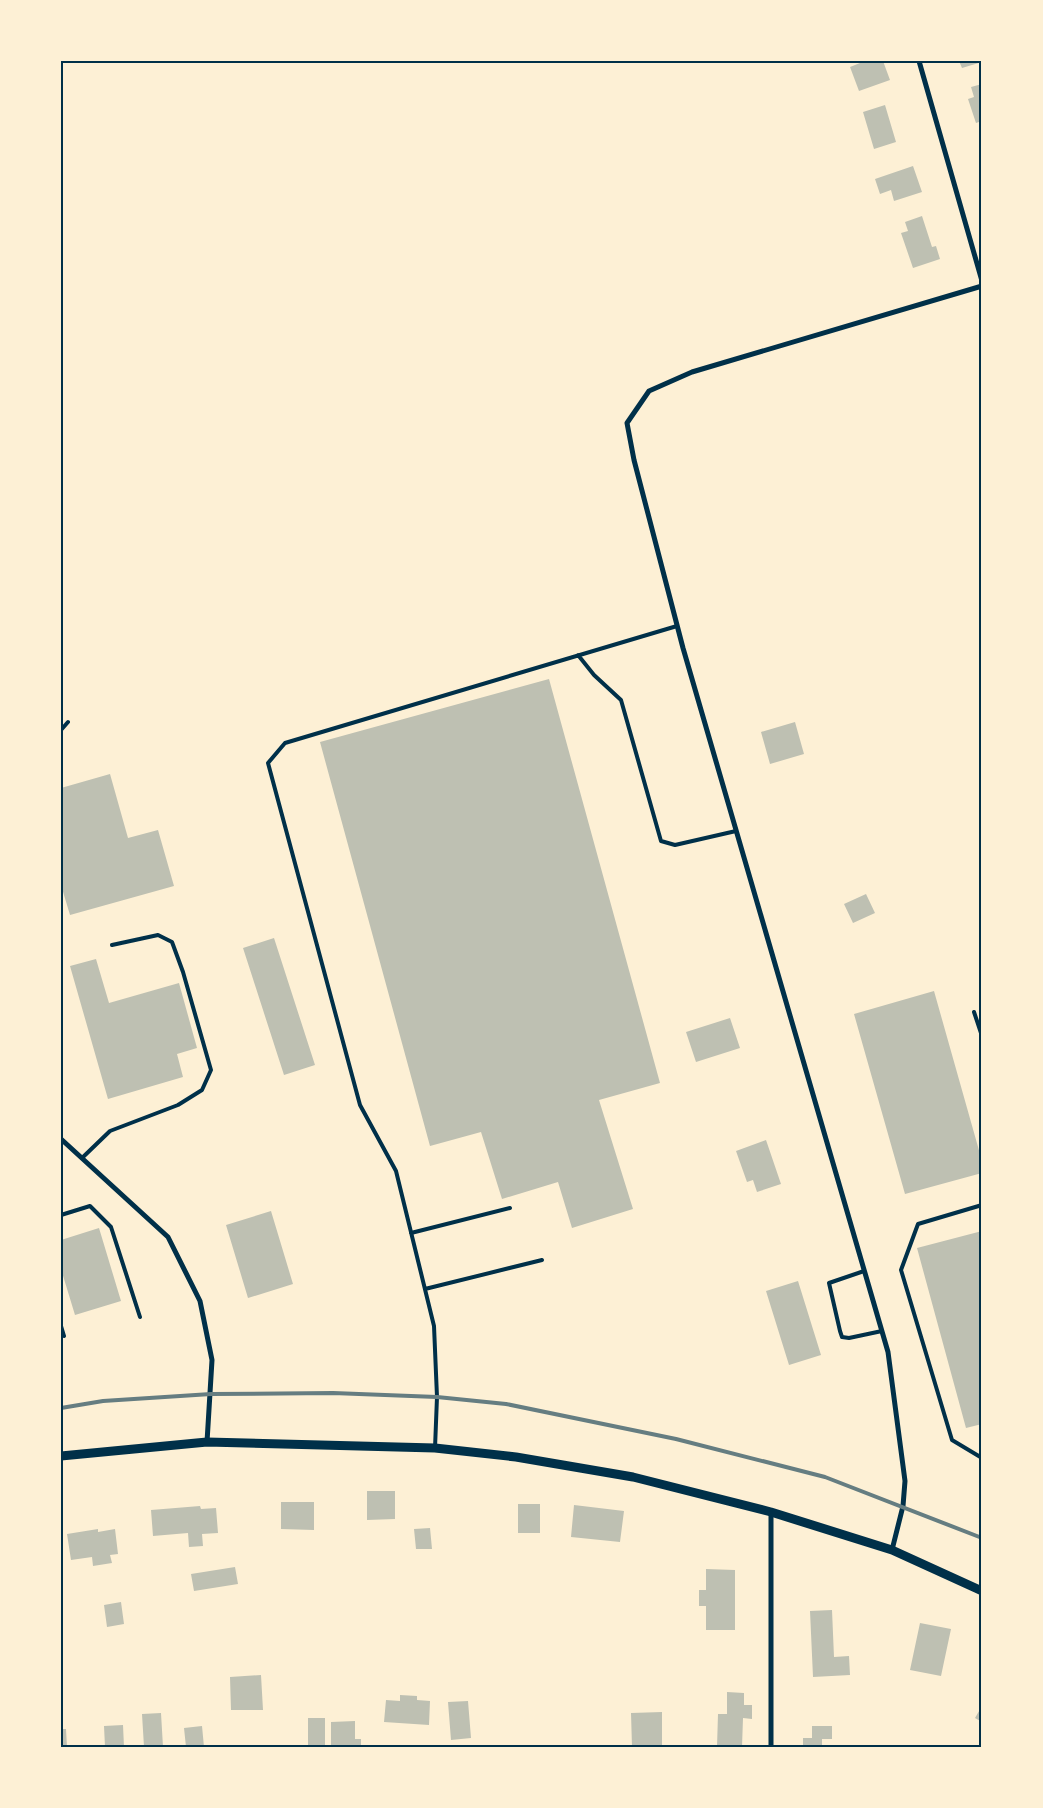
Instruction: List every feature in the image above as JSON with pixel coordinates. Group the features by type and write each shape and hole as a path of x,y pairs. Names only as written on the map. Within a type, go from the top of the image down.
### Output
{"street":[{"path":"919,61 982,282"},
{"path":"892,1550 903,1506 906,1481 888,1352 677,626 634,460 628,423 649,391 692,372 982,286"},
{"path":"61,1139 168,1237 200,1301 212,1360 207,1442"},
{"path":"61,1456 207,1442 435,1448 516,1457 633,1477 772,1512 892,1550 982,1591"},
{"path":"771,1747 772,1512"}],"lane":[{"path":"435,1448 437,1397 434,1326 425,1289 394,1166 360,1105 268,763 285,743 677,626"},
{"path":"578,656 594,675 621,700 661,841 675,845 736,831"},
{"path":"61,730 68,722"},
{"path":"82,1158 110,1131 178,1105 202,1090 211,1070 183,972 172,942 158,935 112,946"},
{"path":"974,1012 982,1036"},
{"path":"982,1204 918,1224 901,1270 952,1440 982,1458"},
{"path":"61,1215 90,1206 111,1227 140,1317"},
{"path":"411,1233 510,1208"},
{"path":"425,1289 542,1260"},
{"path":"864,1271 829,1283 840,1331 842,1337 849,1338 882,1331"},
{"path":"61,1326 64,1336"}],"building":[{"path":"865,61 883,61 890,80 859,91 850,67"},
{"path":"959,61 982,61 982,62 962,68"},
{"path":"982,84 982,121 976,123 968,99 974,97 971,87"},
{"path":"885,105 896,142 874,149 863,112"},
{"path":"913,166 922,192 894,201 891,190 880,194 875,179"},
{"path":"922,216 932,247 936,246 940,259 913,268 901,233 908,231 905,222"},
{"path":"549,679 660,1083 599,1100 633,1209 572,1228 558,1182 502,1199 481,1132 430,1146 320,742"},
{"path":"795,722 804,754 770,764 761,732"},
{"path":"110,774 128,838 158,830 174,886 70,915 61,885 61,788"},
{"path":"866,894 875,913 853,923 844,904"},
{"path":"274,938 315,1065 284,1075 243,948"},
{"path":"96,959 109,1003 179,983 197,1048 177,1054 183,1077 108,1099 70,966"},
{"path":"934,991 982,1161 982,1173 905,1194 854,1014"},
{"path":"730,1018 740,1048 696,1062 686,1032"},
{"path":"766,1140 781,1184 757,1192 753,1180 747,1182 736,1151"},
{"path":"271,1211 293,1284 248,1298 226,1225"},
{"path":"99,1228 121,1301 75,1315 61,1269 61,1240"},
{"path":"982,1231 982,1424 966,1428 917,1248"},
{"path":"798,1281 821,1355 789,1365 766,1291"},
{"path":"367,1491 395,1491 395,1519 367,1520"},
{"path":"281,1502 314,1502 314,1530 281,1529"},
{"path":"518,1504 540,1504 540,1533 518,1533"},
{"path":"574,1505 624,1511 620,1542 571,1537"},
{"path":"200,1506 201,1509 216,1508 218,1533 202,1534 203,1546 189,1547 188,1533 153,1536 151,1510"},
{"path":"430,1528 432,1549 416,1549 414,1529"},
{"path":"98,1529 98,1532 115,1529 118,1554 110,1555 112,1563 93,1566 92,1557 71,1560 67,1534"},
{"path":"235,1567 238,1584 194,1591 191,1574"},
{"path":"706,1569 735,1570 735,1630 706,1630 706,1606 699,1606 699,1590 706,1590"},
{"path":"121,1602 124,1624 107,1627 104,1605"},
{"path":"832,1610 834,1657 849,1656 850,1675 813,1677 810,1611"},
{"path":"920,1623 951,1629 941,1676 910,1670"},
{"path":"261,1675 263,1710 231,1710 230,1677"},
{"path":"727,1692 744,1693 744,1705 752,1705 752,1719 743,1718 742,1747 717,1747 718,1714 727,1714"},
{"path":"400,1695 417,1696 417,1700 430,1701 429,1725 384,1722 386,1700 400,1701"},
{"path":"468,1701 471,1738 451,1740 448,1702"},
{"path":"982,1706 982,1722 975,1718"},
{"path":"662,1712 662,1746 632,1747 631,1713"},
{"path":"161,1713 163,1747 144,1747 142,1714"},
{"path":"308,1718 325,1718 325,1745 308,1745"},
{"path":"355,1721 355,1739 361,1739 361,1747 331,1747 331,1722"},
{"path":"123,1725 124,1747 105,1747 104,1726"},
{"path":"202,1726 204,1747 186,1747 184,1728"},
{"path":"812,1726 832,1726 832,1739 822,1739 822,1747 803,1747 803,1738 812,1738"},
{"path":"61,1729 66,1729 67,1747 61,1747"}],"railway":[{"path":"61,1408 103,1401 211,1394 333,1393 437,1397 506,1404 676,1439 825,1477 982,1538"}]}
